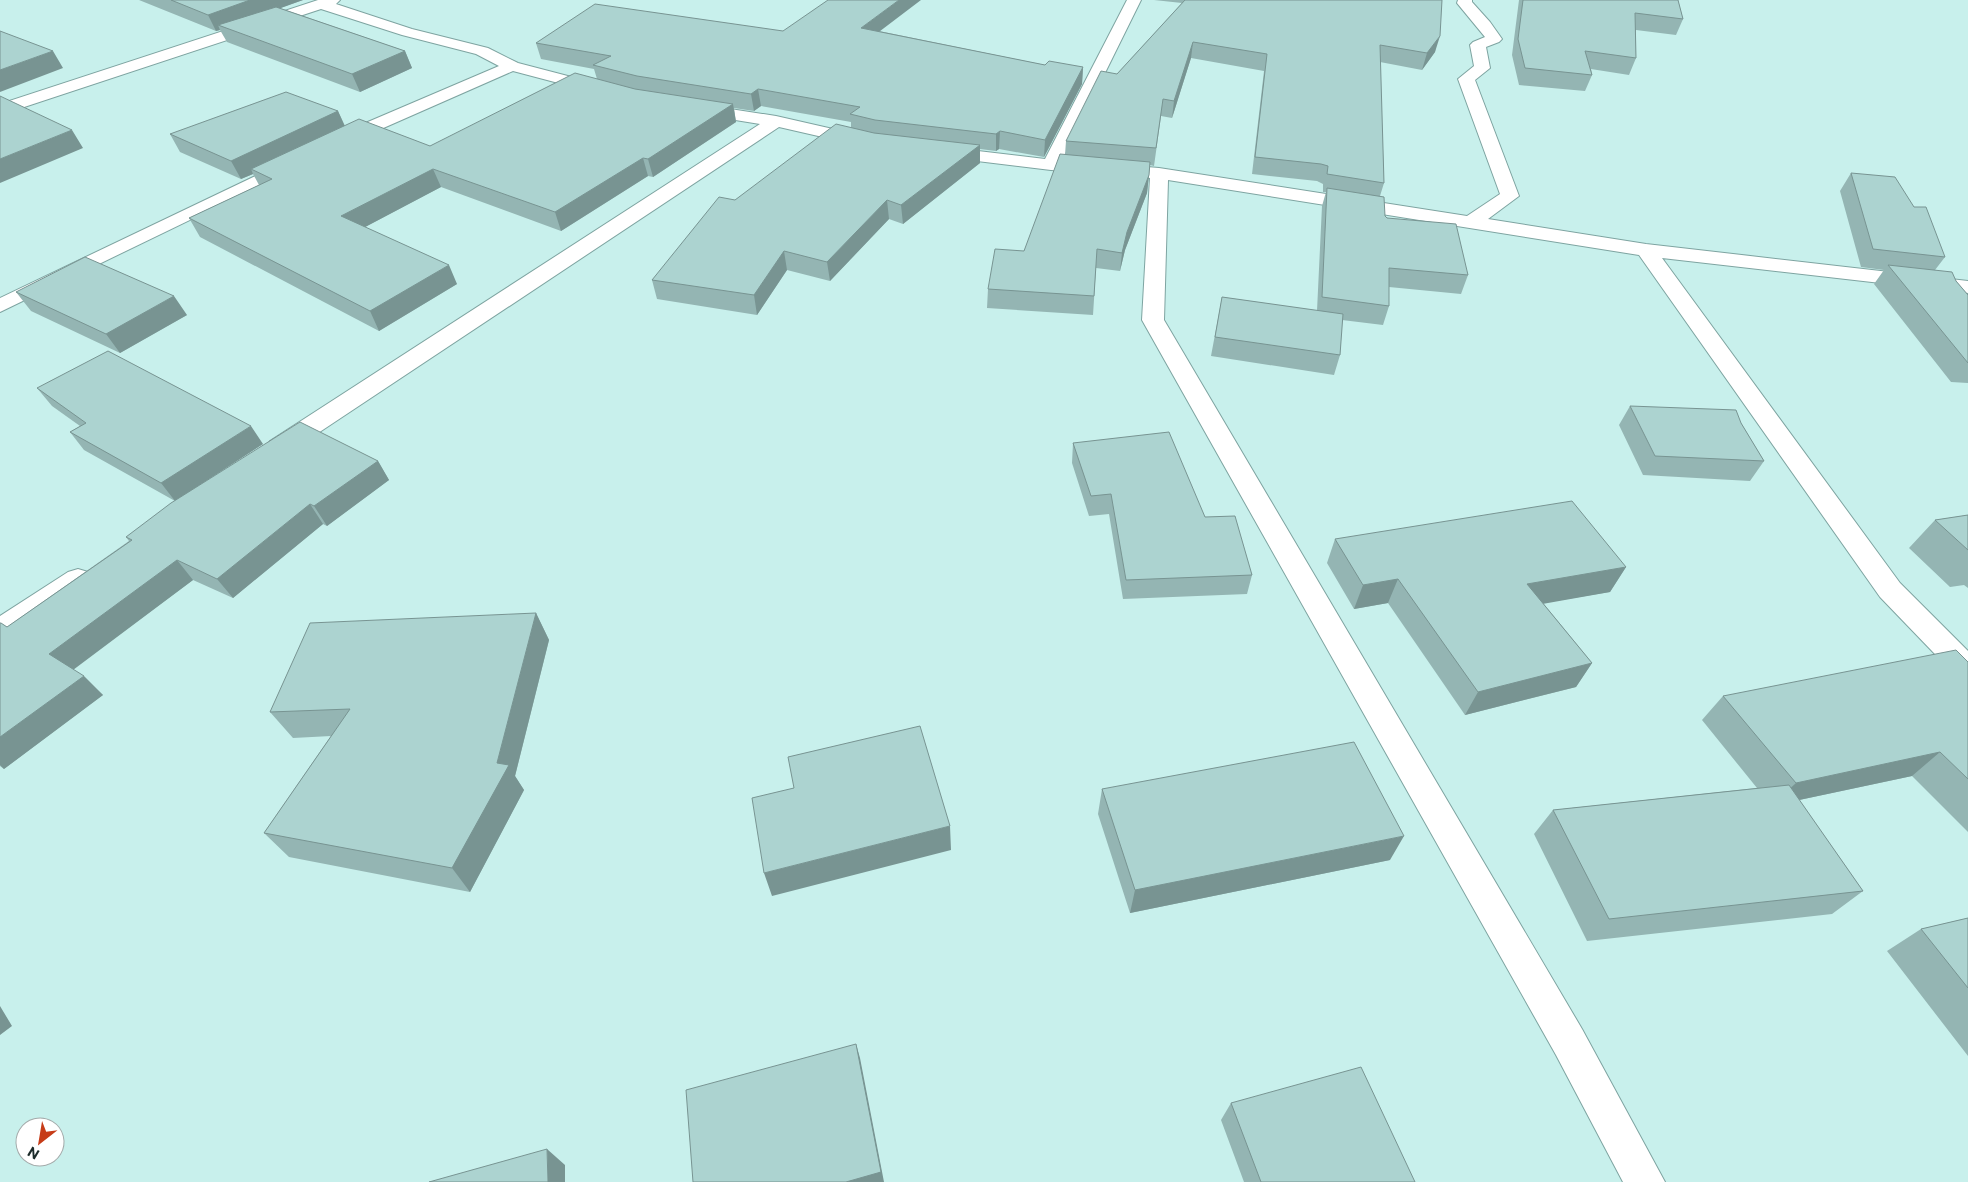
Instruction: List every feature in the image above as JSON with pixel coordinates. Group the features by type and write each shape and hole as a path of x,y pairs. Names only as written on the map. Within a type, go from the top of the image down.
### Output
{"street":[{"path":"1051,165 1134,0"},
{"path":"1465,0 1464,3 1485,25 1494,39 1478,45 1482,68 1466,79 1510,196 1471,222"},
{"path":"0,110 328,2 407,32 482,51 512,66 613,92"},
{"path":"326,148 512,66"},
{"path":"679,106 776,121 876,144"},
{"path":"259,460 776,121"},
{"path":"925,150 1051,165 1159,173 1646,250 1968,287"},
{"path":"0,306 308,156"},
{"path":"1159,173 1153,320 1564,1033 1645,1182"},
{"path":"1646,250 1890,590 1968,670"},
{"path":"0,630 92,570"}],"building":[{"path":"171,0 250,0 208,15"},
{"path":"828,0 899,0 861,28 1045,65 1049,61 1083,67 1045,140 1000,131 996,134 875,120 850,114 860,107 758,89 751,94 637,76 593,65 611,56 536,43 595,4 783,31"},
{"path":"1185,0 1442,0 1440,36 1427,53 1380,45 1384,183 1327,174 1328,166 1321,164 1255,157 1267,54 1193,42 1174,101 1163,99 1156,148 1066,141 1101,71 1117,74"},
{"path":"1523,0 1678,0 1683,19 1635,13 1636,58 1585,51 1592,75 1525,68 1518,39"},
{"path":"276,7 405,51 352,74 218,25"},
{"path":"0,31 53,51 0,70"},
{"path":"575,73 635,89 733,104 648,159 643,158 555,212 433,169 341,216 449,265 370,311 189,218 272,179 251,169 359,119 430,146"},
{"path":"286,92 338,111 231,161 170,134"},
{"path":"0,96 72,130 0,159"},
{"path":"836,124 874,133 980,145 901,205 887,200 827,262 784,251 754,295 652,280 719,197 735,200"},
{"path":"1060,154 1150,162 1149,175 1127,232 1122,253 1097,249 1094,296 988,289 995,249 1024,251"},
{"path":"1851,173 1895,177 1914,207 1926,207 1945,257 1873,249"},
{"path":"1327,188 1384,197 1385,216 1387,218 1456,224 1468,275 1389,268 1389,306 1322,297"},
{"path":"85,257 174,296 106,334 16,292"},
{"path":"1888,265 1952,272 1956,281 1968,295 1968,363"},
{"path":"1222,297 1343,314 1340,355 1215,337"},
{"path":"108,351 251,426 161,483 70,432 86,423 37,388"},
{"path":"1630,406 1736,410 1741,423 1764,461 1655,456"},
{"path":"300,422 378,461 314,506 310,504 217,579 177,560 49,654 84,676 0,737 0,623 7,627 132,540 126,537 171,503"},
{"path":"1169,432 1205,517 1235,516 1252,575 1126,580 1111,494 1091,496 1073,443"},
{"path":"1572,501 1626,567 1527,584 1592,663 1478,692 1398,579 1363,585 1335,539"},
{"path":"1968,515 1968,550 1935,520"},
{"path":"536,613 497,763 509,765 452,868 264,833 350,709 270,712 310,623"},
{"path":"1956,650 1968,662 1968,779 1940,752 1796,783 1723,696"},
{"path":"920,726 950,826 764,873 752,798 794,788 788,757"},
{"path":"1354,742 1404,836 1135,890 1102,789"},
{"path":"1789,785 1863,891 1609,919 1553,810"},
{"path":"1968,918 1968,988 1921,929"},
{"path":"856,1044 881,1172 846,1182 693,1182 686,1090"},
{"path":"1361,1067 1415,1182 1261,1182 1231,1103"},
{"path":"547,1149 548,1182 429,1182"}]}
